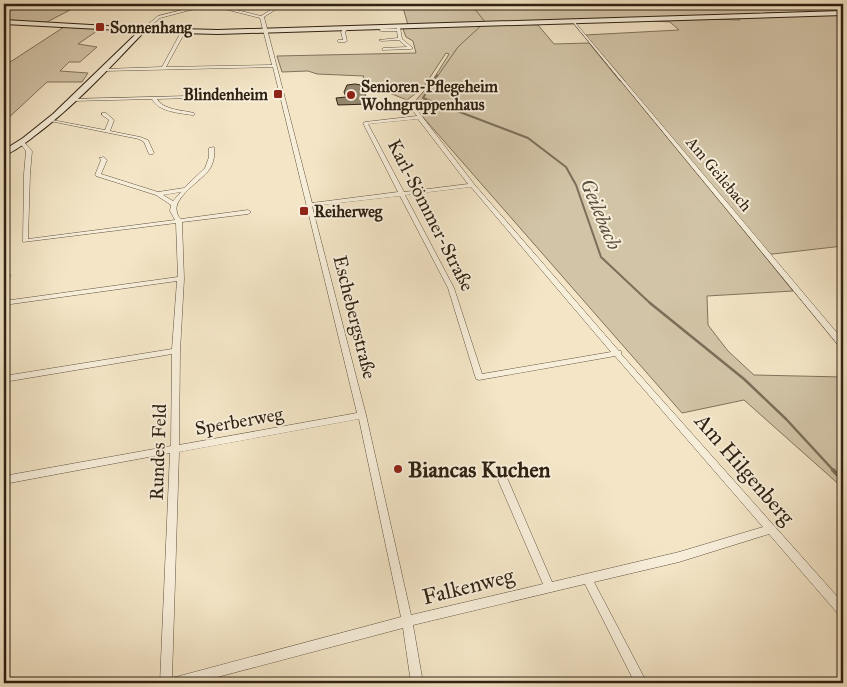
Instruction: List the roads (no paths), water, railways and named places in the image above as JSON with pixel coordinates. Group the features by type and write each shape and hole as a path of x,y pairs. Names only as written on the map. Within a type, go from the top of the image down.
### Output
{"main road":[{"path":"4,22 183,32 398,28 843,14"},
{"path":"4,153 22,143 52,121 143,30"}],"street":[{"path":"143,30 159,18 208,4 262,17 282,4"},
{"name":"Eschebergstraße","path":"262,17 362,415 407,621 417,683"},
{"name":"Am Geilebach","path":"572,22 843,345"},
{"path":"339,41 345,41 343,32 346,28"},
{"path":"381,30 398,28 400,39 411,48 383,49"},
{"path":"163,69 183,32"},
{"path":"381,40 400,39"},
{"path":"104,70 275,66"},
{"path":"72,100 227,96"},
{"path":"154,98 156,103 165,108 192,114"},
{"name":"Am Hilgenberg","path":"412,107 472,185 843,611"},
{"path":"104,114 112,120 107,132"},
{"name":"Karl-Sömmer-Straße","path":"420,117 365,123 451,288 480,377 618,353"},
{"path":"52,121 140,138 146,141 151,152"},
{"path":"22,143 29,151 26,170 28,222 25,240 248,212"},
{"path":"102,158 104,160 98,175 158,194 174,204 186,189 207,169 212,157 212,148"},
{"path":"310,205 472,185"},
{"path":"158,194 186,189"},
{"name":"Rundes Feld","path":"166,683 175,449 176,351 181,279 179,221 173,211 174,204"},
{"path":"4,283 8,274"},
{"path":"4,303 181,279"},
{"path":"4,379 176,351"},
{"name":"Sperberweg","path":"4,480 362,415"},
{"path":"502,480 549,587"},
{"name":"Falkenweg","path":"174,683 407,621 679,557 771,529"},
{"path":"587,578 640,683"}],"waterway":[{"name":"Geilebach","path":"437,77 458,47 485,22 474,8 478,4"},
{"name":"Geilebach","path":"437,75 423,98 528,138 566,167 576,185 601,257 651,304"},
{"name":"Geilebach","path":"650,303 744,379 786,419 834,471"},
{"name":"Geilebach","path":"834,471 843,480"}],"place":[{"name":"Sonnenhang","path":"100,27"},
{"name":"Blindenheim","path":"278,94"},
{"name":"Senioren-Pflegeheim Wohngruppenhaus","path":"351,95"},
{"name":"Reiherweg","path":"304,211"},
{"name":"Biancas Kuchen","path":"398,469"}]}
